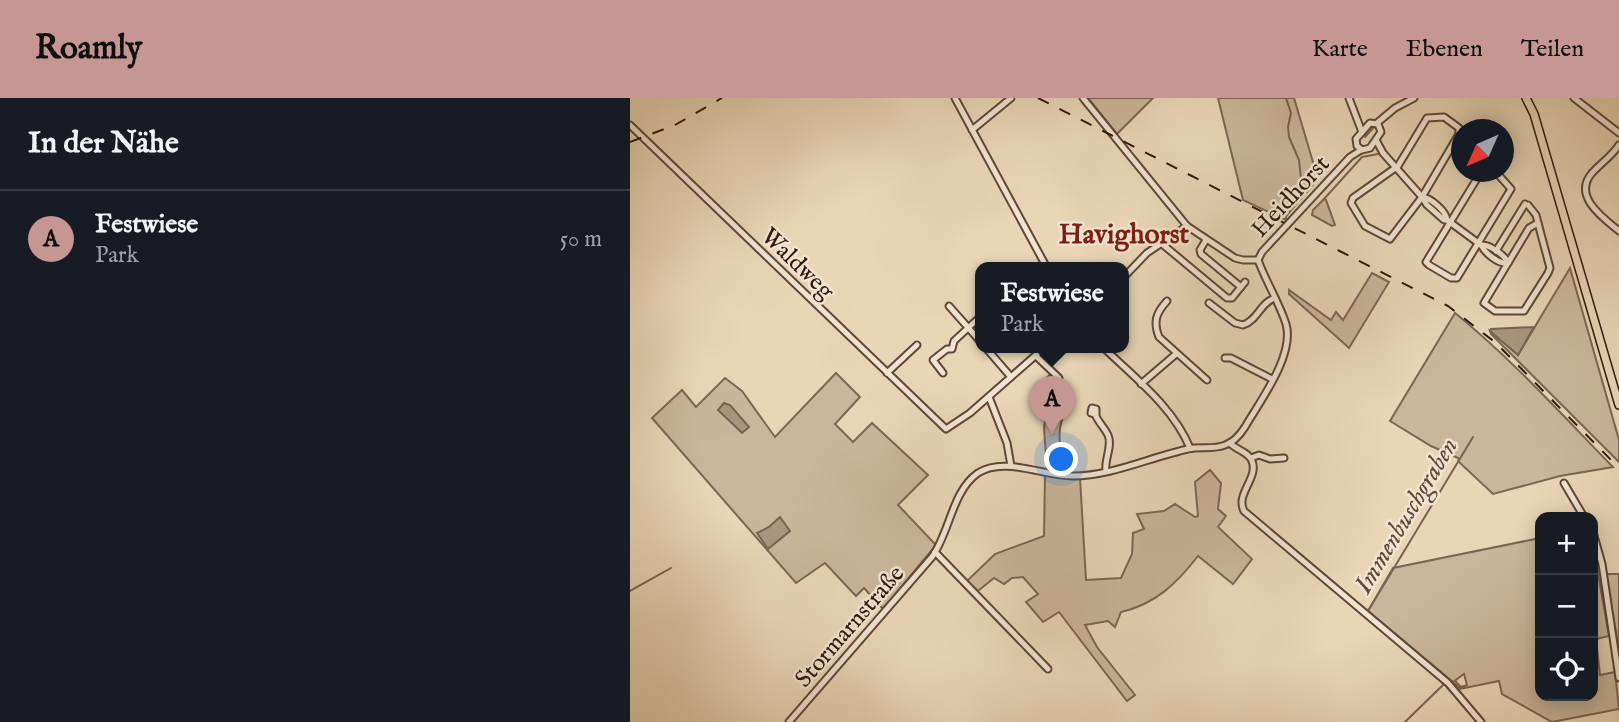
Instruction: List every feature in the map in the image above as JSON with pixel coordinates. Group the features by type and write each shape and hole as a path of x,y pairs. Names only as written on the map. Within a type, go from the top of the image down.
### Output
{"main road":[{"path":"1526,98 1534,114"},
{"path":"1532,98 1534,114 1619,405"}],"street":[{"path":"955,98 1043,262"},
{"path":"972,130 1011,98"},
{"path":"1039,353 989,397 1007,443 1011,466 1062,475 1086,475 1190,448 1220,447 1230,443 1245,427 1285,354 1288,340 1286,325 1258,260 1238,259 1187,226 1083,98"},
{"path":"1349,98 1362,131"},
{"name":"Heidhorst","path":"1358,147 1366,150 1371,146 1395,108 1415,98"},
{"path":"1573,98 1619,133"},
{"name":"Heidhorst","path":"1358,147 1356,139 1368,124 1388,116"},
{"path":"1451,123 1444,117 1427,118 1396,169 1353,198 1351,203 1365,226 1390,239 1422,197 1451,148"},
{"path":"1358,118 1368,124"},
{"path":"1376,123 1381,129"},
{"name":"Waldweg","path":"630,125 942,426 949,428 989,397"},
{"path":"1376,140 1383,153 1427,205 1479,244 1484,251 1503,263 1508,263"},
{"path":"1619,145 1591,174 1586,190 1591,206 1598,215 1619,231"},
{"path":"1371,146 1383,153"},
{"name":"Heidhorst","path":"1258,260 1358,147"},
{"path":"1474,182 1426,262 1455,279 1511,189 1505,182"},
{"path":"1496,251 1526,205 1536,215 1550,268 1524,311 1495,312 1484,303 1529,228 1538,223"},
{"path":"1129,272 1147,253 1187,226"},
{"path":"1161,243 1227,298 1232,298 1243,285 1202,255 1200,250 1206,240"},
{"path":"1479,244 1488,246 1507,258 1508,263"},
{"path":"1209,303 1235,323 1243,325 1254,319 1265,303 1275,298"},
{"path":"1167,301 1155,318 1159,337 1206,380"},
{"path":"949,306 975,336"},
{"path":"943,373 933,360 947,349 952,349 954,341 975,322"},
{"path":"887,373 917,345"},
{"path":"990,353 1011,377"},
{"path":"1109,353 1170,413 1182,429 1190,448"},
{"path":"1141,384 1176,354"},
{"path":"1036,356 1059,379"},
{"path":"1226,358 1272,379"},
{"path":"1095,414 1108,435 1106,471"},
{"path":"1230,443 1251,458 1253,470 1242,507 1448,683 1477,720"},
{"path":"1251,458 1259,455 1269,459 1284,458"},
{"name":"Stormarnstraße","path":"789,722 935,552 968,482 989,467 1011,466"},
{"path":"1564,483 1581,512"},
{"path":"1598,550 1619,678"},
{"path":"935,552 1048,669"}],"shaded area":[{"path":"1088,98 1153,98 1117,134"},
{"path":"1218,98 1294,98 1318,179 1286,216 1286,220 1243,200"},
{"path":"1324,199 1335,225 1332,226 1312,215 1313,210"},
{"path":"1570,268 1619,440 1619,462 1490,331 1518,355"},
{"path":"1372,273 1389,282 1349,348 1289,294 1289,290 1331,320 1336,312 1343,320"},
{"path":"1455,313 1517,368 1613,467 1560,476 1493,494 1458,458 1431,446 1390,421"},
{"path":"1534,327 1518,355 1490,331 1491,329"},
{"path":"836,373 860,397 835,424 853,442 872,423 928,475 898,505 936,545 883,609 864,588 856,596 825,563 796,583 652,418 682,390 696,407 725,378 742,391 775,437"},
{"path":"1050,375 1059,387 1062,386 1067,398 1060,433 1063,472 1047,471 1044,428 1046,414 1043,400 1047,397 1044,397 1042,381"},
{"path":"724,403 730,405 749,427 742,433 718,410"},
{"path":"1210,470 1221,483 1218,509 1226,516 1218,527 1252,559 1233,584 1198,556 1165,591 1145,604 1121,612 1115,627 1108,621 1085,625 1097,647 1135,695 1127,701 1059,612 1043,622 1026,602 1038,594 1023,577 1012,578 1004,584 994,578 978,591 967,581 995,554 1044,536 1045,475 1080,478 1086,580 1121,578 1132,554 1133,533 1144,529 1137,514 1164,511 1175,504 1195,517 1198,516 1195,482"},
{"path":"780,517 790,531 768,549 757,533"},
{"path":"1535,539 1535,701 1598,701 1598,657 1600,675 1615,672 1619,709 1552,722 1502,694 1499,681 1460,689 1455,684 1456,682 1461,687 1467,685 1464,674 1453,682 1368,611 1393,568"},
{"path":"1598,573 1609,636 1598,639"},
{"path":"1606,574 1619,574 1619,651"}],"waterway":[{"path":"1286,98 1291,113 1289,137 1299,160 1301,179"},
{"path":"1365,137 1375,126"},
{"path":"1324,199 1362,157 1378,154"},
{"path":"1325,179 1337,167"},
{"name":"Immenbuschgraben","path":"1368,611 1473,437"},
{"path":"1292,548 1300,555"},
{"path":"1303,557 1307,560"},
{"path":"1309,562 1371,614"},
{"path":"630,591 671,568"},
{"path":"1373,616 1406,643"},
{"path":"1408,646 1446,678"},
{"path":"1405,722 1444,684"}],"railway":[{"path":"630,142 675,125 722,98"},
{"path":"1038,98 1448,306 1496,343 1619,468"}],"place":[{"name":"Festwiese","path":"1052,434"}],"district":[{"name":"Havighorst","path":"1124,233"}]}
